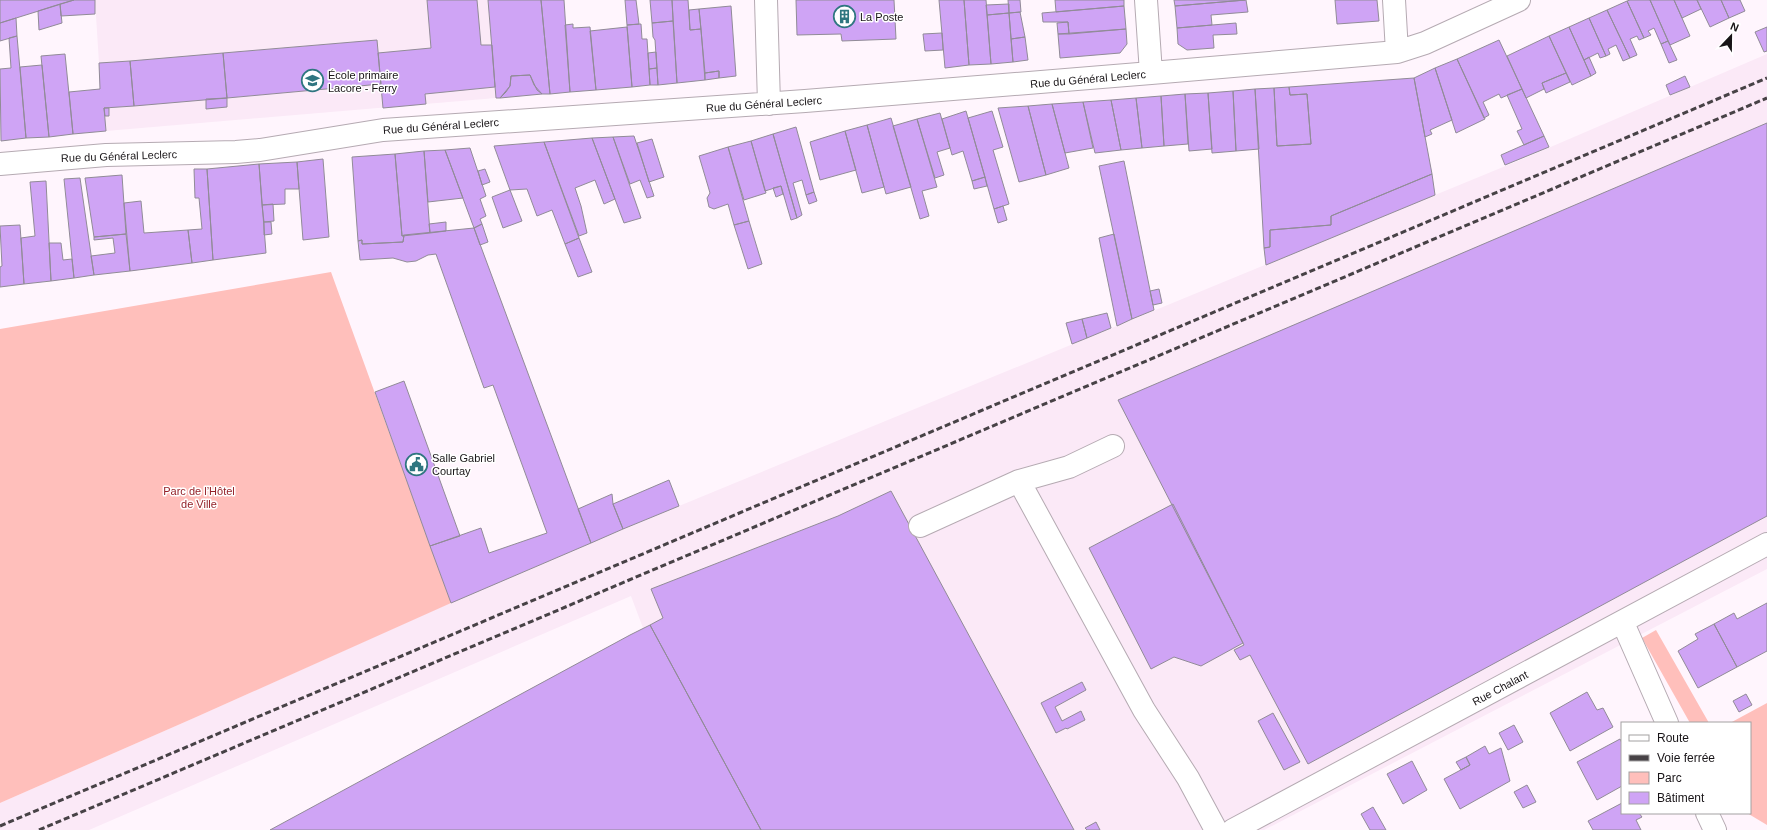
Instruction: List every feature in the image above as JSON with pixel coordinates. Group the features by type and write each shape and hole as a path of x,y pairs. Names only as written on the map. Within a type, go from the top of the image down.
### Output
{"street":[{"path":"766,0 769,104"},
{"path":"1146,0 1152,74"},
{"path":"1394,0 1397,52"},
{"name":"Rue du Général Leclerc","path":"0,164 106,155 236,152 260,150 383,130 769,104 1152,74 1397,52 1426,43 1519,0"},
{"path":"920,526 1019,481 1069,467 1113,446"},
{"path":"1019,481 1144,710 1188,778 1216,830"},
{"name":"Rue Chalant","path":"1233,830 1623,623 1767,544"},
{"path":"1623,623 1667,722"},
{"path":"1707,814 1715,830"}],"shaded area":[{"name":"École primaire Lacore - Ferry","path":"95,0 488,0 496,98 106,131 104,108 134,106 130,61 99,63"},
{"path":"1767,54 1767,569 1264,830 270,830 643,628 631,596 89,830 0,830 0,803 490,585 1525,158"}],"green space":[{"name":"Parc de l’Hôtel de Ville","path":"331,272 451,603 0,803 0,329"},
{"path":"1656,630 1708,722 1689,722 1642,638"},
{"path":"1767,703 1767,825 1749,814 1751,814 1751,722 1732,722"}],"building":[{"path":"0,0 74,0 0,23"},
{"path":"74,0 95,0 95,14 61,16 60,4"},
{"path":"427,0 477,0 481,45 492,45 495,87 425,94 426,104 383,108 378,53 431,48"},
{"path":"488,0 541,0 550,94 542,94 537,90 530,75 511,76 510,86 506,92 500,98 496,98"},
{"path":"541,0 564,0 570,92 550,94"},
{"path":"625,0 636,0 639,24 627,25"},
{"path":"650,0 672,0 673,21 652,23"},
{"path":"672,0 688,0 690,30 701,29 705,80 677,83"},
{"name":"La Poste","path":"796,0 894,0 896,39 842,41 841,34 797,35"},
{"path":"939,0 964,0 969,65 945,68"},
{"path":"964,0 986,0 991,64 969,65"},
{"path":"1008,0 1020,0 1021,12 1009,13"},
{"path":"1055,0 1124,0 1124,6 1056,12"},
{"path":"1174,0 1245,0 1175,6"},
{"path":"1246,0 1248,12 1211,15 1212,25 1177,28 1175,6"},
{"path":"1335,0 1377,0 1379,21 1337,24"},
{"path":"1650,0 1668,41 1661,44 1654,28 1648,31 1651,35 1644,38 1627,1"},
{"path":"1650,0 1674,0 1690,36 1670,45"},
{"path":"1674,0 1697,0 1701,9 1682,18"},
{"path":"1697,0 1721,0 1729,18 1710,27"},
{"path":"1721,0 1740,0 1745,11 1729,18"},
{"path":"1627,1 1644,38 1639,40 1637,36 1630,39 1637,55 1630,58 1607,10"},
{"path":"60,4 62,23 39,30 38,11"},
{"path":"1009,4 1009,13 987,15 986,5"},
{"path":"731,6 736,76 719,78 719,71 705,73 699,9"},
{"path":"1124,6 1126,29 1069,34 1068,22 1043,22 1042,13"},
{"path":"699,9 701,29 690,30 689,10"},
{"path":"1607,10 1630,58 1623,61 1616,45 1608,49 1610,54 1606,56 1589,18"},
{"path":"1020,12 1025,37 1011,39 1009,13"},
{"path":"1009,13 1013,62 991,64 987,15"},
{"path":"16,18 17,36 0,41 0,23"},
{"path":"1589,18 1606,56 1600,58 1598,53 1584,60 1569,27"},
{"path":"673,21 677,83 658,85 655,40 653,37 652,23"},
{"path":"1068,22 1069,34 1058,34 1057,23"},
{"path":"1236,23 1237,34 1213,35 1214,48 1187,50 1178,44 1177,28"},
{"path":"573,24 573,28 590,27 596,90 570,92 565,25"},
{"path":"641,24 642,39 647,39 650,85 632,87 627,25"},
{"path":"627,27 632,87 596,90 590,31"},
{"path":"1569,27 1591,76 1572,85 1549,36"},
{"path":"1767,27 1767,51 1764,52 1755,32"},
{"path":"1126,29 1127,44 1120,53 1060,58 1058,34"},
{"path":"942,33 943,50 925,51 923,34"},
{"path":"17,36 26,138 1,141 0,69 11,68 9,38"},
{"path":"1549,36 1566,73 1542,83 1544,89 1526,98 1507,56"},
{"path":"1025,37 1028,60 1013,62 1011,39"},
{"path":"377,40 381,84 227,98 223,53"},
{"path":"1499,40 1522,89 1501,98 1499,94 1483,102 1489,115 1484,118 1457,59"},
{"path":"1668,41 1677,60 1669,63 1661,44"},
{"path":"656,52 657,68 649,69 648,53"},
{"path":"223,53 227,98 134,106 130,61"},
{"path":"65,54 73,134 49,137 41,56"},
{"path":"1589,57 1596,73 1591,76 1584,60"},
{"path":"1457,59 1485,119 1456,133 1435,68"},
{"path":"130,61 134,106 104,108 106,131 73,134 69,92 100,89 99,63"},
{"path":"42,65 49,137 26,138 20,67"},
{"path":"657,68 658,85 650,85 649,69"},
{"path":"1435,68 1452,120 1430,130 1432,134 1425,137 1414,78"},
{"path":"719,71 719,78 705,80 705,73"},
{"path":"1566,73 1570,82 1546,93 1542,83"},
{"path":"530,75 534,85 542,94 500,98 510,86 511,76"},
{"path":"1685,76 1690,87 1670,95 1666,85"},
{"path":"1414,78 1432,174 1331,216 1331,225 1270,230 1270,247 1264,248 1255,89 1274,88 1277,146 1311,144 1307,94 1290,95 1289,87"},
{"path":"1289,87 1290,95 1307,94 1311,144 1277,146 1274,88"},
{"path":"1255,89 1259,149 1236,151 1233,91"},
{"path":"1522,89 1544,136 1524,145 1517,131 1522,129 1507,95"},
{"path":"1233,91 1236,151 1212,153 1208,93"},
{"path":"1208,93 1212,149 1189,151 1185,94"},
{"path":"1185,94 1188,144 1164,146 1161,96"},
{"path":"1161,96 1164,146 1142,148 1136,98"},
{"path":"227,98 227,107 206,109 206,99"},
{"path":"1136,98 1142,148 1121,150 1111,100"},
{"path":"1111,100 1121,150 1095,153 1083,102"},
{"path":"1083,102 1093,148 1065,153 1052,104"},
{"path":"1052,104 1069,168 1046,175 1028,106"},
{"path":"1028,106 1046,175 1019,182 998,108"},
{"path":"104,108 109,108 109,116 105,116"},
{"path":"966,111 985,177 972,181 963,151 952,155 942,119"},
{"path":"992,111 1003,147 993,150 1009,204 994,209 968,118"},
{"path":"940,113 950,148 937,152 944,175 935,178 917,119"},
{"path":"891,118 911,187 886,194 867,125"},
{"path":"917,119 937,187 922,191 929,216 920,219 893,126"},
{"path":"1767,123 1767,516 1308,764 1250,655 1240,660 1234,650 1244,645 1118,400"},
{"path":"867,125 884,187 862,193 845,131"},
{"path":"796,127 814,192 806,195 802,180 793,183 802,215 797,218 773,134"},
{"path":"845,131 856,170 820,180 810,142"},
{"path":"773,134 797,218 791,220 781,186 765,191 751,141"},
{"path":"634,136 654,196 647,198 640,180 630,184 613,137"},
{"path":"1544,136 1549,147 1505,165 1501,155"},
{"path":"613,137 641,218 624,223 592,138"},
{"path":"592,138 615,199 604,204 595,180 575,188 587,233 579,236 544,142"},
{"path":"652,139 664,177 649,182 637,143"},
{"path":"751,141 766,193 744,200 728,147"},
{"path":"544,142 579,238 565,244 552,210 537,216 527,189 510,190 494,146"},
{"path":"728,147 749,221 734,225 728,204 714,209 709,207 707,198 710,193 699,156"},
{"path":"470,148 486,196 480,199 486,216 480,219 482,224 474,228 445,150"},
{"path":"445,150 463,198 428,202 424,151"},
{"path":"424,151 430,233 402,236 395,154"},
{"path":"395,154 402,236 404,235 403,242 362,244 362,240 358,241 352,157"},
{"path":"323,159 329,237 303,240 297,162"},
{"path":"1124,161 1154,310 1132,319 1099,166"},
{"path":"297,162 299,189 285,189 285,204 262,205 259,164"},
{"path":"259,164 266,253 213,260 207,169"},
{"path":"194,169 207,169 213,260 192,263 188,230 202,229 199,198 195,198"},
{"path":"485,169 490,182 482,185 478,171"},
{"path":"1432,174 1435,195 1266,265 1264,248 1270,247 1270,230 1331,225 1331,216"},
{"path":"122,175 126,234 94,237 85,178"},
{"path":"985,177 987,186 974,189 972,181"},
{"path":"80,178 94,275 74,278 64,179"},
{"path":"46,181 51,281 24,284 21,238 35,236 30,182"},
{"path":"781,186 783,194 776,197 773,188"},
{"path":"510,190 522,221 503,228 492,197"},
{"path":"814,192 817,201 809,204 806,195"},
{"path":"141,201 144,233 188,230 192,263 130,271 124,203"},
{"path":"273,204 274,221 264,222 262,205"},
{"path":"1003,206 1007,220 998,223 994,209"},
{"path":"749,221 762,264 748,269 734,225"},
{"path":"264,222 271,222 272,234 264,235"},
{"path":"446,222 446,231 430,233 429,224"},
{"path":"482,224 488,242 480,245 474,228"},
{"path":"20,225 24,284 0,287 0,267 2,266 0,226"},
{"path":"474,228 591,543 451,603 430,546 481,528 489,553 547,533 493,385 484,388 436,254 428,255 416,261 407,262 393,258 360,260 358,241 362,240 362,244 403,242 404,235"},
{"path":"126,234 130,271 94,275 91,256 115,253 113,238 94,240 94,237"},
{"path":"1114,234 1132,319 1117,326 1099,238"},
{"path":"579,238 592,272 578,277 565,244"},
{"path":"49,243 61,243 63,260 72,259 74,278 51,281"},
{"path":"1159,289 1162,303 1153,305 1150,291"},
{"path":"1107,313 1111,328 1087,338 1082,319"},
{"path":"1082,319 1087,338 1072,344 1066,323"},
{"name":"Salle Gabriel Courtay","path":"404,381 460,536 430,546 375,392"},
{"path":"669,480 679,506 623,529 613,504"},
{"path":"891,491 1074,830 761,830 650,625 663,618 651,589 838,516"},
{"path":"612,494 613,504 623,529 591,543 578,509"},
{"path":"1173,504 1243,643 1201,666 1174,657 1151,669 1089,548"},
{"path":"1767,603 1767,651 1737,667 1714,624 1734,613 1737,619"},
{"path":"1714,624 1737,667 1698,688 1678,651 1698,639 1695,634"},
{"path":"650,625 761,830 270,830 630,635"},
{"path":"1082,682 1086,690 1055,707 1062,721 1081,711 1085,720 1056,733 1041,703"},
{"path":"1587,692 1597,710 1603,708 1613,727 1570,751 1550,713"},
{"path":"1746,694 1752,705 1739,712 1733,701"},
{"path":"1273,713 1300,762 1284,770 1258,721"},
{"path":"1514,725 1523,742 1508,750 1499,733"},
{"path":"1620,739 1621,787 1597,800 1577,762"},
{"path":"1485,746 1489,754 1501,748 1510,781 1460,809 1444,779 1470,765 1466,757"},
{"path":"1466,757 1470,765 1461,770 1456,762"},
{"path":"1412,761 1427,790 1403,804 1387,774"},
{"path":"1527,785 1536,802 1523,808 1514,792"},
{"path":"1621,804 1621,814 1640,814 1642,817 1636,820 1641,830 1593,830 1588,821"},
{"path":"1373,807 1386,830 1370,830 1361,814"},
{"path":"1096,822 1100,830 1087,830 1085,828"}],"railway":[{"path":"0,826 1767,78"},
{"path":"39,830 1767,98"}],"place":[{"name":"La Poste","path":"845,17"},
{"name":"École primaire Lacore - Ferry","path":"313,81"},
{"name":"Salle Gabriel Courtay","path":"417,464"}]}
